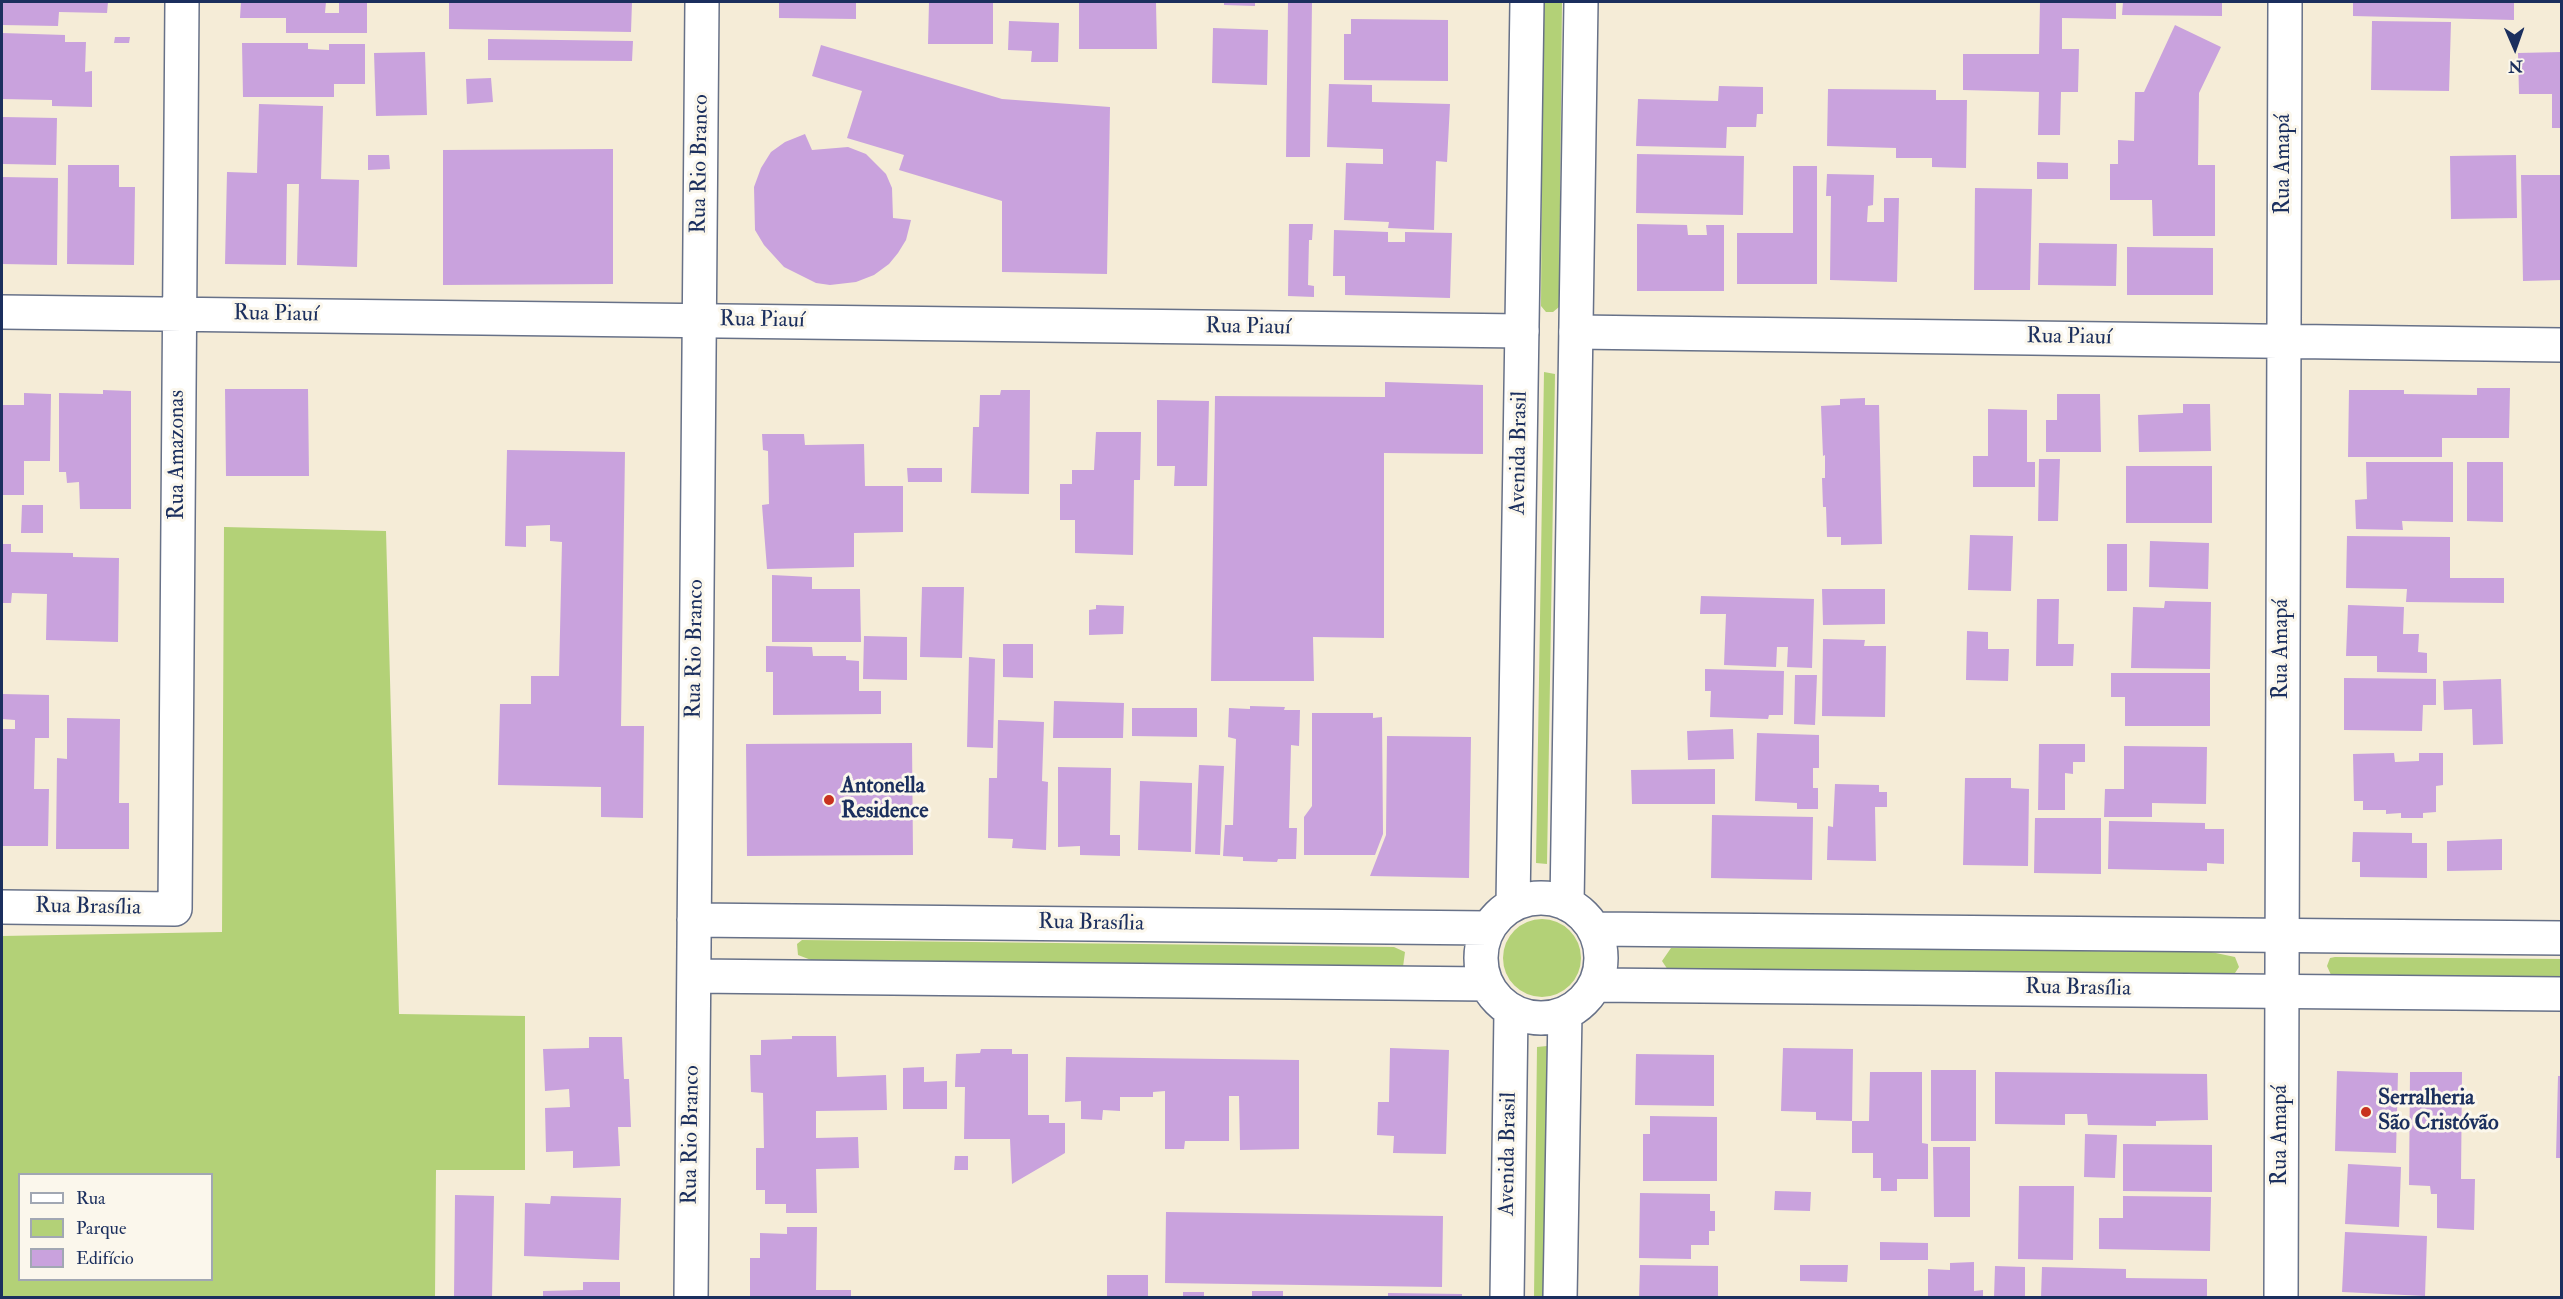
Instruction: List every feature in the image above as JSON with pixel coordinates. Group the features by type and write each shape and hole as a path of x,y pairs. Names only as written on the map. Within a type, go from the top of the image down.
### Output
{"street":[{"name":"Rua Amazonas","path":"175,909 182,2"},
{"name":"Rua Rio Branco","path":"691,1298 702,2"},
{"name":"Avenida Brasil","path":"1513,904 1527,2"},
{"path":"1567,904 1581,2"},
{"name":"Rua Amapá","path":"2281,1298 2285,2"},
{"name":"Rua Piauí","path":"2,312 1522,332"},
{"name":"Rua Piauí","path":"1576,332 2562,345"},
{"path":"1531,898 1549,898 1567,904 1578,911 1595,929 1600,949 1601,968 1595,985 1582,1002 1565,1013 1548,1018 1530,1017 1511,1011 1498,1000 1487,984 1482,966 1481,948 1488,928 1513,904 1531,898"},
{"name":"Rua Brasília","path":"2,907 175,909"},
{"name":"Rua Brasília","path":"694,920 1488,928"},
{"path":"1595,929 2562,938"},
{"path":"694,976 1487,984"},
{"name":"Rua Brasília","path":"1595,985 2562,994"},
{"name":"Avenida Brasil","path":"1506,1298 1511,1011"},
{"path":"1560,1298 1565,1013"}],"green space":[{"path":"1543,2 1562,2 1559,307 1553,312 1546,312 1541,306"},
{"path":"1544,372 1555,374 1547,864 1536,863"},
{"path":"224,527 386,531 399,1014 525,1016 525,1170 436,1170 435,1297 2,1297 2,936 222,932"},
{"path":"1542,919 1557,922 1569,931 1578,943 1581,958 1578,973 1569,985 1557,994 1542,997 1527,994 1515,985 1506,973 1503,958 1506,943 1515,931 1527,922"},
{"path":"802,940 1394,947 1405,952 1403,967 819,963 798,955 797,944"},
{"path":"1671,948 2211,952 2235,957 2239,967 2230,976 1668,970 1662,961"},
{"path":"2330,958 2561,959 2561,981 2339,978 2331,975 2327,966"},
{"path":"1547,1046 1543,1297 1534,1297 1537,1047"}],"building":[{"path":"2,2 108,2 107,13 59,12 58,26 2,25"},
{"path":"241,2 326,2 325,13 339,13 339,2 367,2 367,33 286,33 286,18 240,18"},
{"path":"449,2 632,2 631,32 449,29"},
{"path":"779,2 856,2 856,19 779,18"},
{"path":"929,2 993,2 993,44 928,44"},
{"path":"1224,2 1255,2 1255,6 1224,5"},
{"path":"1288,2 1312,2 1310,157 1286,157"},
{"path":"2040,2 2116,2 2116,19 2062,18 2062,49 2079,49 2078,92 2061,92 2060,135 2038,135 2039,92 1963,90 1963,54 2039,54"},
{"path":"2123,2 2222,2 2222,16 2122,15"},
{"path":"2353,2 2514,2 2514,20 2353,16"},
{"path":"1079,3 1156,3 1157,49 1079,49"},
{"path":"1351,19 1448,20 1448,81 1344,80 1344,34 1351,34"},
{"path":"1009,21 1059,23 1058,62 1031,62 1032,51 1008,50"},
{"path":"2372,21 2451,22 2449,91 2371,90"},
{"path":"2175,25 2221,47 2199,93 2198,165 2215,165 2215,236 2153,236 2152,200 2110,200 2110,164 2118,164 2118,140 2134,141 2135,92 2144,92"},
{"path":"1213,28 1268,30 1267,85 1212,83"},
{"path":"2,33 65,35 65,42 86,42 85,72 92,71 92,107 52,106 52,100 2,99"},
{"path":"115,37 130,37 129,43 114,43"},
{"path":"488,39 633,41 632,61 488,60"},
{"path":"242,43 308,43 308,49 329,50 329,44 365,44 365,84 334,84 334,97 243,97"},
{"path":"821,45 1002,99 1110,107 1107,274 1002,272 1002,201 899,170 904,155 847,138 862,91 812,76"},
{"path":"425,52 427,115 376,116 374,53"},
{"path":"2562,52 2562,128 2552,128 2552,94 2519,94 2518,53"},
{"path":"491,78 493,102 467,104 466,79"},
{"path":"1329,84 1372,85 1372,102 1450,104 1447,162 1436,161 1434,230 1388,228 1389,222 1344,220 1346,163 1383,164 1383,149 1327,147"},
{"path":"1719,86 1763,87 1763,114 1757,114 1756,127 1727,127 1726,148 1636,146 1638,99 1718,101"},
{"path":"1828,89 1936,90 1936,100 1967,100 1966,168 1932,167 1932,158 1896,158 1896,148 1827,146"},
{"path":"259,104 323,106 321,179 359,180 357,267 297,265 299,184 287,184 286,265 225,264 227,172 257,173"},
{"path":"3,117 57,118 56,165 3,164"},
{"path":"805,134 812,150 848,147 866,154 886,174 892,188 893,218 911,220 906,240 898,253 889,264 874,275 856,282 830,285 816,283 784,267 764,245 755,230 754,187 761,168 771,152 785,142"},
{"path":"613,149 613,284 443,285 443,150"},
{"path":"1637,154 1744,156 1743,215 1636,213"},
{"path":"368,155 389,155 390,169 368,170"},
{"path":"2516,155 2517,218 2451,219 2450,156"},
{"path":"2037,162 2068,163 2068,179 2037,179"},
{"path":"68,165 119,165 119,187 135,187 134,265 67,264"},
{"path":"1793,166 1817,166 1817,284 1737,284 1737,233 1793,233"},
{"path":"1827,174 1874,175 1873,205 1868,206 1867,222 1884,222 1884,198 1899,198 1897,282 1830,280 1831,196 1826,196"},
{"path":"2521,175 2562,175 2562,280 2523,281"},
{"path":"2,177 58,178 57,265 2,264"},
{"path":"1975,188 2032,189 2030,290 1974,290"},
{"path":"1289,224 1313,224 1312,240 1309,240 1308,285 1314,286 1314,297 1288,296"},
{"path":"1637,224 1687,225 1688,235 1707,235 1706,225 1724,225 1724,291 1637,291"},
{"path":"1334,230 1388,232 1388,242 1405,242 1405,232 1452,233 1450,298 1345,295 1345,276 1333,276"},
{"path":"2039,243 2117,244 2116,286 2038,285"},
{"path":"2127,247 2213,248 2213,295 2127,295"},
{"path":"1385,382 1483,385 1483,454 1384,453 1384,638 1313,637 1314,681 1211,681 1215,396 1385,397"},
{"path":"2477,388 2510,388 2509,438 2442,438 2442,457 2348,457 2349,390 2404,390 2404,394 2477,395"},
{"path":"225,389 308,389 309,476 226,476"},
{"path":"103,390 131,391 131,509 80,509 79,482 67,483 66,472 59,472 59,393 103,394"},
{"path":"1001,390 1030,390 1029,494 971,493 973,427 979,427 980,395 1000,395"},
{"path":"24,393 51,394 50,461 24,461 24,495 2,495 2,405 24,405"},
{"path":"2057,394 2100,394 2101,452 2046,452 2046,420 2057,420"},
{"path":"1865,398 1865,405 1879,405 1882,544 1841,545 1841,537 1827,537 1826,507 1823,507 1822,478 1825,478 1825,455 1823,456 1821,406 1840,405 1840,399"},
{"path":"1157,400 1209,401 1207,486 1174,486 1175,466 1157,466"},
{"path":"2183,404 2210,404 2211,451 2139,452 2138,415 2183,413"},
{"path":"1988,409 2027,410 2027,462 2035,462 2035,487 1973,487 1973,456 1988,456"},
{"path":"1096,432 1141,432 1140,480 1134,480 1133,555 1075,553 1075,520 1060,520 1060,484 1072,484 1072,470 1094,470"},
{"path":"762,434 804,434 805,445 864,444 865,486 903,486 903,532 854,533 854,567 767,569 762,505 769,504 768,451 763,450"},
{"path":"507,450 625,452 621,726 644,726 643,818 601,817 601,787 498,785 500,704 531,704 531,676 559,676 562,542 550,541 550,525 526,526 526,547 505,546"},
{"path":"2039,459 2060,459 2058,521 2038,521"},
{"path":"2366,462 2453,462 2453,522 2402,521 2403,530 2356,529 2355,500 2367,499"},
{"path":"2467,462 2503,462 2503,522 2467,521"},
{"path":"2126,466 2212,466 2212,523 2126,523"},
{"path":"907,468 942,468 942,482 908,482"},
{"path":"22,505 43,505 43,533 21,533"},
{"path":"1970,535 2013,536 2011,591 1968,590"},
{"path":"2347,536 2450,537 2450,578 2504,578 2504,603 2406,602 2407,589 2346,588"},
{"path":"2150,541 2209,543 2208,589 2149,587"},
{"path":"2,544 11,544 11,552 73,553 73,557 119,558 118,642 46,640 47,594 12,593 11,603 2,603"},
{"path":"2107,544 2127,544 2127,591 2107,591"},
{"path":"772,575 812,577 812,589 860,589 861,642 772,642"},
{"path":"922,587 964,587 962,658 920,657"},
{"path":"1822,589 1885,589 1885,624 1823,625"},
{"path":"1701,596 1814,599 1812,668 1787,667 1788,647 1777,647 1776,667 1724,665 1726,614 1700,614"},
{"path":"2037,599 2059,599 2058,644 2074,644 2073,666 2036,666"},
{"path":"2165,601 2211,602 2210,669 2131,668 2133,607 2164,608"},
{"path":"1096,605 1124,606 1123,634 1089,635 1089,610 1096,609"},
{"path":"2348,605 2404,607 2403,634 2419,634 2418,652 2427,653 2427,673 2377,672 2377,656 2346,656"},
{"path":"1967,631 1988,632 1988,649 2009,649 2008,681 1966,680"},
{"path":"864,636 907,637 907,680 863,679"},
{"path":"1823,639 1865,640 1864,646 1886,646 1885,717 1822,716"},
{"path":"1003,644 1033,644 1033,678 1003,677"},
{"path":"766,646 812,647 813,656 846,656 846,660 859,661 859,691 881,691 881,714 773,715 773,672 766,672"},
{"path":"969,657 995,659 993,748 967,747"},
{"path":"1705,669 1784,671 1783,715 1769,715 1768,719 1710,717 1711,691 1705,691"},
{"path":"2111,673 2210,673 2210,726 2125,726 2125,697 2111,697"},
{"path":"1795,675 1817,675 1815,725 1794,724"},
{"path":"2344,678 2436,679 2436,705 2423,705 2422,731 2344,730"},
{"path":"2501,679 2503,744 2473,745 2472,709 2444,710 2443,681"},
{"path":"2,694 49,695 49,738 35,738 34,789 49,789 48,846 2,846 2,729 15,729 15,720 2,719"},
{"path":"1054,701 1124,703 1123,738 1053,738"},
{"path":"1250,706 1300,710 1299,746 1291,745 1289,828 1297,828 1296,859 1278,859 1277,862 1243,861 1243,857 1223,856 1225,825 1233,825 1236,739 1228,737 1229,708 1250,709"},
{"path":"1132,708 1197,708 1197,737 1132,736"},
{"path":"1312,713 1373,713 1373,718 1382,717 1383,834 1375,855 1304,855 1304,817 1312,806"},
{"path":"67,718 120,719 119,803 129,803 129,849 56,849 57,758 67,759"},
{"path":"998,720 1044,722 1042,781 1048,782 1046,850 1012,848 1013,839 988,838 989,778 997,778"},
{"path":"1733,729 1734,759 1688,760 1687,731"},
{"path":"1757,733 1819,735 1819,768 1813,768 1813,788 1818,788 1818,809 1797,809 1797,803 1755,801"},
{"path":"1387,736 1471,737 1469,878 1370,876 1386,835"},
{"name":"Antonella Residence","path":"912,743 913,855 747,856 746,744"},
{"path":"2039,744 2085,744 2085,762 2073,762 2073,774 2065,773 2065,810 2038,810"},
{"path":"2124,746 2207,747 2206,804 2152,803 2152,817 2104,817 2105,789 2124,789"},
{"path":"2394,753 2395,762 2419,761 2419,753 2443,753 2443,785 2436,786 2436,812 2423,813 2423,818 2401,818 2401,813 2386,814 2386,810 2363,810 2363,801 2354,801 2353,754"},
{"path":"1199,765 1224,766 1220,855 1195,854"},
{"path":"1058,767 1111,768 1110,835 1120,835 1120,856 1080,855 1080,846 1058,847"},
{"path":"1715,769 1715,804 1632,804 1631,770"},
{"path":"1965,778 2011,778 2011,788 2029,789 2028,866 1963,865"},
{"path":"1140,781 1192,783 1191,852 1138,850"},
{"path":"1835,784 1879,785 1879,792 1887,792 1887,807 1875,807 1876,861 1827,860 1828,826 1833,827"},
{"path":"1712,815 1813,817 1812,880 1711,878"},
{"path":"2035,818 2101,818 2101,874 2034,873"},
{"path":"2109,821 2205,823 2205,829 2224,829 2224,864 2207,863 2207,871 2108,869"},
{"path":"2353,832 2412,833 2412,843 2427,843 2427,878 2360,877 2360,862 2352,862"},
{"path":"2502,839 2502,870 2447,871 2447,841"},
{"path":"792,1036 836,1036 837,1077 886,1075 887,1110 816,1111 816,1138 858,1137 859,1168 816,1169 817,1213 786,1213 786,1204 765,1204 765,1190 756,1190 756,1148 764,1148 763,1093 751,1092 750,1055 761,1055 761,1040 792,1039"},
{"path":"589,1037 622,1037 624,1079 629,1079 631,1127 618,1127 620,1166 573,1168 573,1151 546,1152 545,1108 570,1107 569,1089 545,1091 543,1049 589,1048"},
{"path":"1390,1048 1449,1050 1446,1154 1393,1153 1394,1136 1377,1135 1378,1102 1389,1102"},
{"path":"1783,1048 1853,1049 1852,1121 1816,1120 1816,1112 1781,1111"},
{"path":"981,1049 1012,1049 1012,1054 1028,1054 1028,1115 1049,1115 1049,1123 1065,1123 1065,1153 1012,1184 1010,1139 964,1139 965,1087 955,1087 956,1054 980,1053"},
{"path":"1636,1054 1714,1055 1714,1106 1635,1105"},
{"path":"1066,1057 1299,1060 1299,1149 1240,1150 1239,1096 1229,1096 1229,1141 1185,1141 1184,1149 1165,1149 1165,1091 1153,1092 1153,1097 1120,1097 1120,1111 1103,1110 1102,1120 1081,1119 1081,1101 1065,1102"},
{"path":"924,1067 924,1082 947,1081 947,1109 903,1109 903,1068"},
{"path":"1931,1070 1976,1070 1976,1141 1931,1141"},
{"name":"Serralheria São Cristóvão","path":"2337,1071 2398,1073 2396,1153 2335,1151"},
{"path":"1870,1072 1922,1072 1922,1143 1928,1144 1928,1179 1897,1179 1897,1191 1881,1191 1881,1178 1873,1178 1873,1153 1852,1153 1852,1121 1869,1121"},
{"path":"1995,1072 2207,1074 2208,1120 2156,1121 2156,1126 2088,1125 2087,1114 2065,1114 2065,1125 1995,1124"},
{"path":"2410,1072 2462,1072 2461,1179 2475,1179 2474,1230 2437,1228 2437,1194 2431,1194 2430,1186 2409,1185"},
{"path":"2558,1076 2562,1076 2562,1158 2556,1158"},
{"path":"1650,1116 1717,1117 1717,1181 1643,1181 1643,1134 1650,1134"},
{"path":"2085,1134 2117,1135 2115,1178 2084,1177"},
{"path":"2123,1144 2212,1145 2212,1192 2123,1191"},
{"path":"1933,1147 1970,1147 1970,1217 1934,1217"},
{"path":"955,1156 968,1156 968,1170 954,1170"},
{"path":"2348,1164 2401,1167 2399,1227 2345,1224"},
{"path":"2019,1186 2074,1186 2073,1260 2018,1259"},
{"path":"1775,1191 1811,1192 1810,1211 1774,1210"},
{"path":"1640,1193 1710,1194 1710,1211 1715,1211 1715,1231 1709,1231 1709,1245 1691,1245 1691,1259 1639,1258"},
{"path":"455,1195 494,1196 492,1298 454,1298"},
{"path":"551,1196 621,1198 619,1260 524,1256 525,1203 550,1204"},
{"path":"2123,1196 2211,1197 2210,1251 2099,1249 2099,1218 2123,1218"},
{"path":"1166,1212 1443,1216 1442,1287 1165,1283"},
{"path":"787,1227 817,1227 816,1290 851,1290 851,1298 750,1298 750,1258 760,1258 760,1233 787,1234"},
{"path":"2345,1232 2427,1236 2425,1296 2342,1292"},
{"path":"1880,1242 1928,1243 1928,1260 1880,1260"},
{"path":"1974,1262 1974,1291 1983,1290 1983,1298 1928,1298 1928,1269 1950,1270 1950,1263"},
{"path":"1640,1265 1718,1266 1718,1298 1639,1298"},
{"path":"1800,1265 1848,1265 1847,1282 1800,1281"},
{"path":"1995,1266 2025,1267 2025,1298 1994,1298"},
{"path":"2042,1267 2126,1269 2126,1278 2207,1279 2207,1298 2041,1298"},
{"path":"1107,1275 1148,1275 1148,1298 1107,1298"},
{"path":"583,1282 620,1282 620,1298 543,1298 543,1291 583,1290"},
{"path":"1252,1291 1283,1291 1283,1298 1252,1298"},
{"path":"1183,1292 1204,1292 1204,1298 1183,1298"},
{"path":"1388,1293 1462,1294 1462,1298 1388,1298"}],"place":[{"name":"Antonella Residence","path":"829,800"},
{"name":"Serralheria São Cristóvão","path":"2366,1112"}]}
